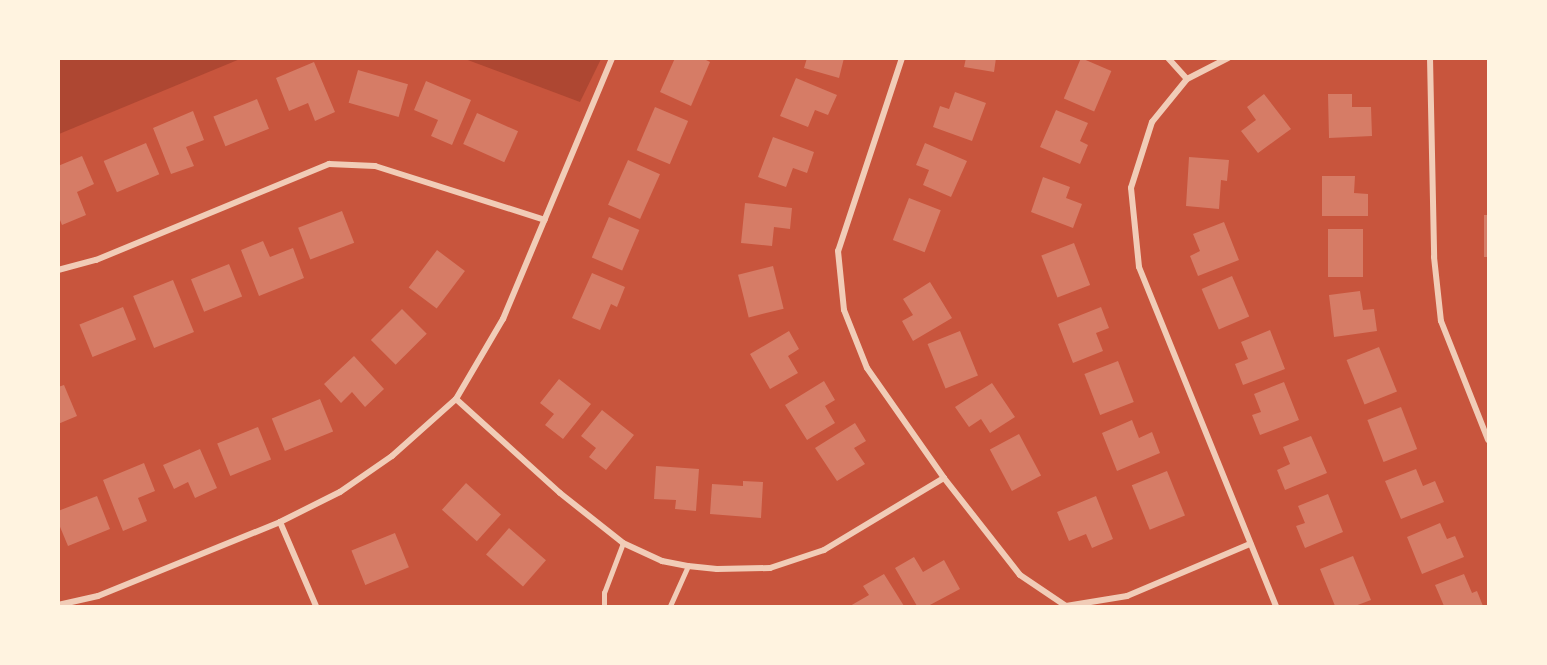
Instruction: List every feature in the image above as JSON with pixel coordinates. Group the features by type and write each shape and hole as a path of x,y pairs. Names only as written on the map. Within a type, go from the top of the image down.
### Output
{"street":[{"path":"58,605 99,596 280,522 340,492 392,456 456,399 503,319 612,58"},
{"path":"902,58 838,250 839,262 844,310 867,368 944,478 1020,575 1066,606 1127,596 1251,544"},
{"path":"1168,58 1187,79"},
{"path":"1228,58 1187,79 1152,122 1131,188 1138,267 1276,606"},
{"path":"1430,58 1434,257 1441,321 1488,440"},
{"path":"58,270 96,260 329,164 375,166 545,220"},
{"path":"456,399 560,493 623,543 662,561 688,566 717,569 770,568 824,550 944,478"},
{"path":"280,522 316,606"}],"lane":[{"path":"604,606 604,593 623,543"},
{"path":"670,606 688,566"}],"shaded area":[{"path":"59,58 240,58 240,59 59,134"},
{"path":"465,59 601,59 580,102"}],"building":[{"path":"675,58 702,58 710,62 691,106 660,92"},
{"path":"807,58 844,58 839,78 804,68"},
{"path":"966,58 996,58 994,72 964,67"},
{"path":"1081,58 1111,71 1094,111 1064,99"},
{"path":"314,62 335,112 315,121 308,103 289,111 276,78"},
{"path":"358,70 408,84 399,117 349,103"},
{"path":"796,78 837,95 828,115 815,110 808,127 780,116"},
{"path":"426,81 471,100 452,145 431,136 438,120 414,110"},
{"path":"955,92 986,103 972,141 933,127 940,106 949,109"},
{"path":"1264,94 1291,129 1258,153 1241,131 1256,120 1247,107"},
{"path":"1328,94 1352,94 1352,107 1371,107 1372,136 1329,138"},
{"path":"257,99 269,129 225,146 213,117"},
{"path":"655,107 688,121 670,164 637,150"},
{"path":"1056,110 1088,123 1080,141 1088,145 1080,164 1040,147"},
{"path":"193,111 204,140 186,147 194,166 171,174 153,128"},
{"path":"477,113 518,131 504,162 463,144"},
{"path":"773,137 814,152 807,173 793,168 786,187 758,177"},
{"path":"146,143 159,174 117,192 104,161"},
{"path":"925,143 967,161 951,197 923,185 929,170 916,165"},
{"path":"82,156 94,184 77,192 86,215 62,225 58,215 58,166"},
{"path":"1189,157 1229,160 1227,181 1221,180 1219,209 1186,206"},
{"path":"628,160 660,174 640,219 608,205"},
{"path":"1322,176 1355,176 1354,193 1368,194 1368,216 1322,216"},
{"path":"1043,177 1070,187 1066,198 1082,204 1073,228 1031,212"},
{"path":"909,198 941,210 925,252 893,240"},
{"path":"745,203 792,208 790,229 774,227 772,246 741,243"},
{"path":"342,211 354,243 310,260 298,228"},
{"path":"1484,215 1488,215 1488,257 1484,257"},
{"path":"609,217 639,230 622,270 592,258"},
{"path":"1224,222 1239,260 1198,276 1190,256 1200,251 1193,234"},
{"path":"1328,229 1363,229 1363,277 1328,277"},
{"path":"263,241 270,257 293,248 304,278 259,296 241,250"},
{"path":"1074,243 1090,285 1057,298 1041,256"},
{"path":"437,250 465,271 437,309 409,288"},
{"path":"229,264 242,296 204,312 191,279"},
{"path":"773,266 784,309 749,317 738,275"},
{"path":"592,273 625,287 617,307 611,304 600,330 572,318"},
{"path":"1232,276 1249,317 1219,329 1202,289"},
{"path":"173,280 194,332 154,348 133,296"},
{"path":"930,282 952,318 913,341 902,321 913,315 903,299"},
{"path":"1360,291 1363,310 1374,309 1377,331 1334,337 1329,295"},
{"path":"123,307 136,339 93,357 79,325"},
{"path":"1101,307 1109,328 1096,333 1103,351 1073,363 1058,324"},
{"path":"402,309 427,334 396,365 371,340"},
{"path":"1270,330 1285,369 1243,385 1235,364 1248,359 1241,342"},
{"path":"789,331 799,349 788,356 798,373 770,389 750,354"},
{"path":"960,331 978,376 946,389 928,344"},
{"path":"1379,347 1397,392 1365,405 1347,360"},
{"path":"354,356 384,389 365,407 352,392 341,403 324,384"},
{"path":"1118,361 1134,402 1100,415 1084,374"},
{"path":"559,379 591,404 563,439 545,425 554,414 540,403"},
{"path":"824,381 835,400 825,406 835,423 807,440 785,405"},
{"path":"1284,382 1299,420 1260,435 1252,415 1261,412 1254,394"},
{"path":"992,383 1015,417 990,433 981,419 969,427 955,407"},
{"path":"64,385 77,416 58,424 58,387"},
{"path":"320,399 333,431 285,451 272,418"},
{"path":"1401,407 1417,449 1384,462 1367,420"},
{"path":"602,410 634,435 606,470 589,457 596,448 581,436"},
{"path":"1132,420 1139,438 1152,432 1160,453 1117,471 1102,433"},
{"path":"855,423 866,441 854,448 865,464 837,481 815,448"},
{"path":"258,427 271,459 230,476 217,443"},
{"path":"1019,434 1041,475 1012,491 990,449"},
{"path":"1311,436 1327,473 1285,490 1277,470 1290,464 1283,447"},
{"path":"200,449 217,488 195,498 188,482 174,489 163,465"},
{"path":"144,463 155,491 138,498 147,521 123,531 103,480"},
{"path":"656,466 699,469 696,511 675,509 676,500 654,499"},
{"path":"1416,469 1423,486 1435,481 1444,502 1401,519 1385,481"},
{"path":"1167,471 1185,516 1150,530 1132,485"},
{"path":"743,481 763,482 761,518 710,514 712,484 743,486"},
{"path":"466,483 501,514 477,541 442,510"},
{"path":"1328,494 1343,532 1305,548 1296,526 1305,523 1298,506"},
{"path":"97,496 110,529 68,546 58,522 58,511"},
{"path":"1096,496 1113,539 1092,548 1086,534 1069,541 1057,512"},
{"path":"1440,523 1447,539 1455,536 1464,557 1422,574 1407,537"},
{"path":"509,528 546,560 523,587 486,554"},
{"path":"395,533 409,567 365,585 351,551"},
{"path":"1353,556 1371,600 1355,606 1335,606 1320,569"},
{"path":"914,557 923,572 944,560 960,589 928,606 917,606 895,568"},
{"path":"884,574 904,606 850,606 869,595 863,586"},
{"path":"1464,574 1472,593 1477,591 1483,606 1444,606 1435,585"}]}
